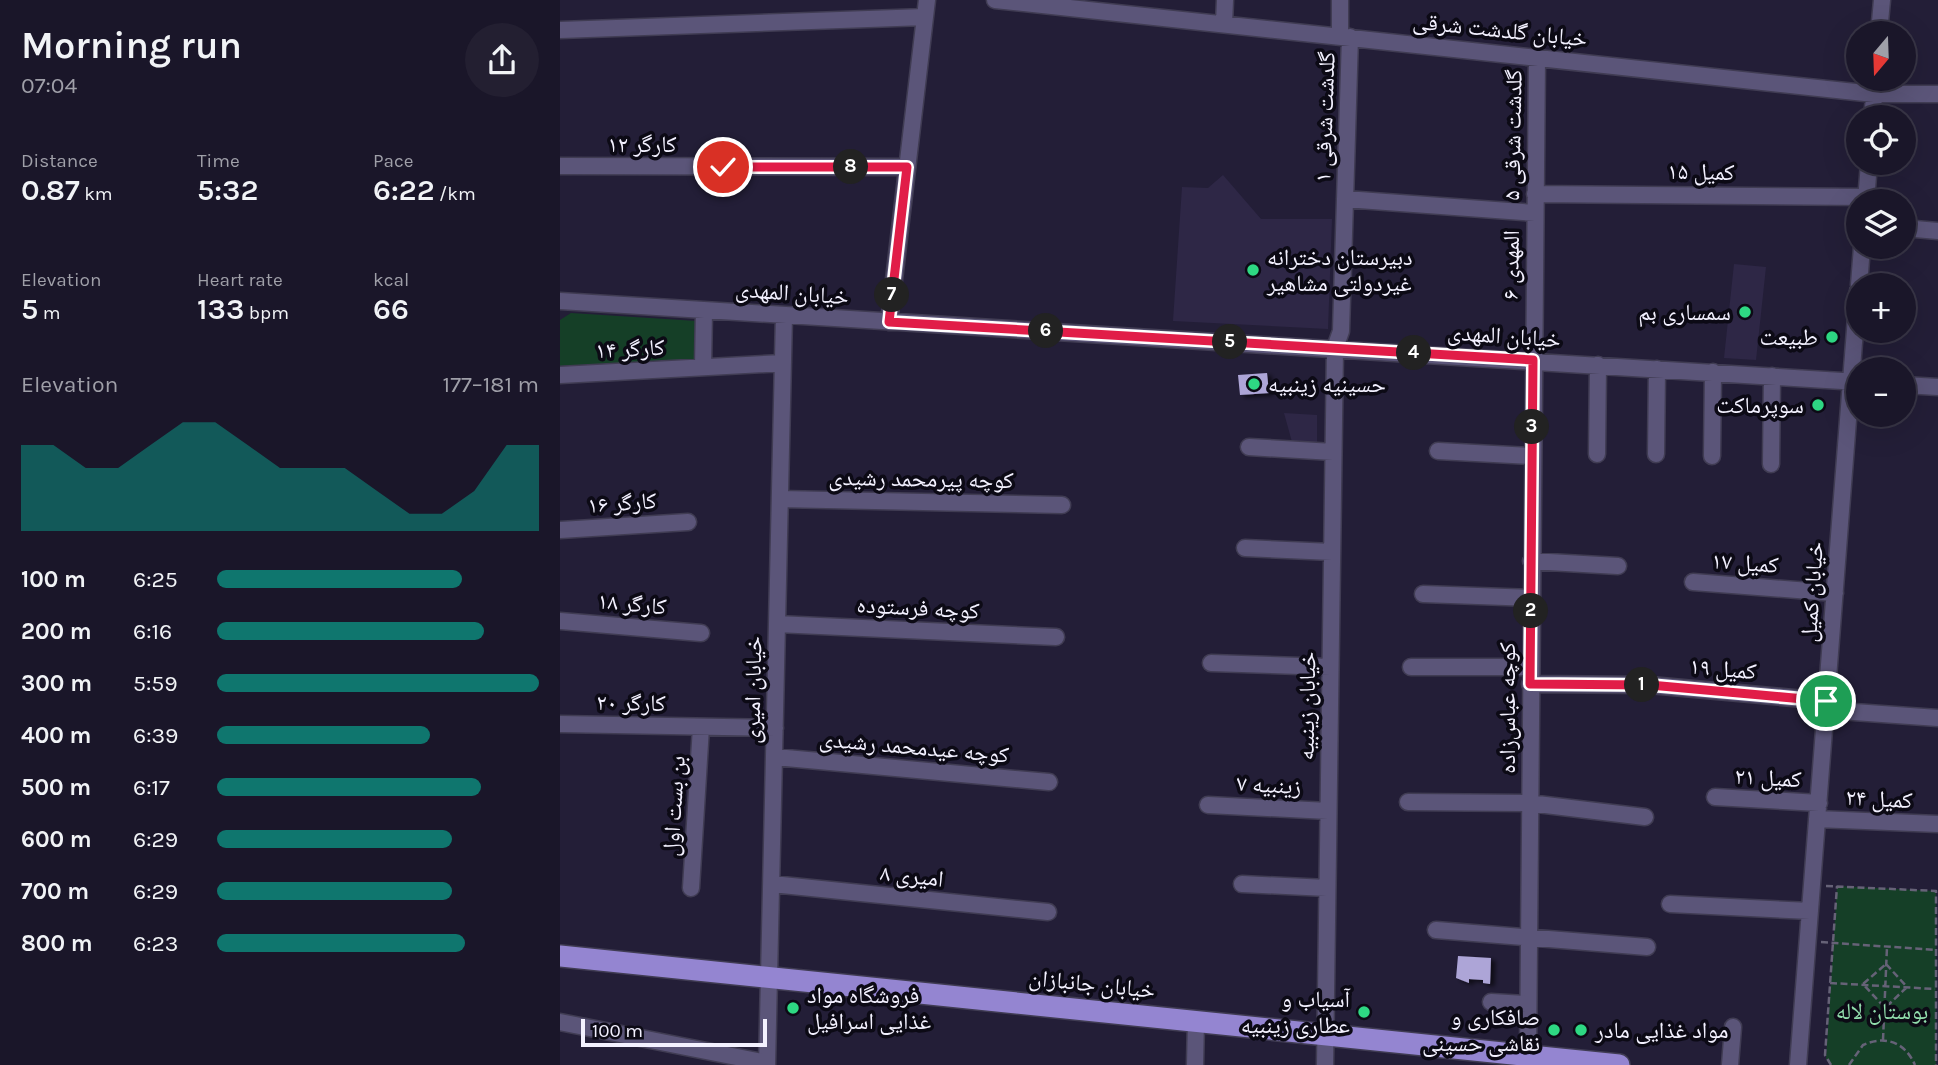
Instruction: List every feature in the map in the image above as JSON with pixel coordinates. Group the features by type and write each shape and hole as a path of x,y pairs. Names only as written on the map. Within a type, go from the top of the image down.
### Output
{"main road":[{"name":"خیابان جانبازان","path":"560,956 1619,1065"}],"street":[{"path":"889,322 927,0"},
{"name":"خیابان گلدشت شرقی","path":"995,0 1537,57 1846,84"},
{"path":"1224,24 1225,0"},
{"name":"گلدشت شرقی ۱","path":"1335,348 1341,331 1345,199 1345,36 1340,0"},
{"path":"1880,21 1882,0"},
{"path":"560,30 925,17"},
{"name":"گلدشت شرقی ۵","path":"1535,213 1537,57"},
{"name":"خیابان گلدشت شرقی","path":"1914,91 1938,94"},
{"name":"کارگر ۱۲","path":"560,166 907,167"},
{"name":"کمیل ۱۵","path":"1535,194 1846,199"},
{"path":"1345,199 1535,213"},
{"name":"المهدی ۶","path":"1533,360 1535,213"},
{"path":"1916,230 1938,231"},
{"name":"خیابان المهدی","path":"560,302 1846,381"},
{"path":"703,368 704,310"},
{"name":"خیابان امیری","path":"767,1064 784,315"},
{"name":"خیابان زینبیه","path":"1325,1065 1335,348"},
{"name":"کوچه عباس‌زاده","path":"1528,1055 1533,360"},
{"name":"کارگر ۱۴","path":"560,375 783,363"},
{"path":"1597,454 1598,365"},
{"path":"1656,454 1657,369"},
{"path":"1712,456 1713,372"},
{"path":"1771,464 1772,376"},
{"path":"1916,386 1938,387"},
{"name":"خیابان کمیل","path":"1798,1065 1851,427"},
{"path":"1249,447 1333,452"},
{"path":"1438,450 1532,456"},
{"name":"کوچه پیرمحمد رشیدی","path":"780,499 1062,505"},
{"name":"کارگر ۱۶","path":"560,530 688,522"},
{"path":"1245,548 1332,552"},
{"path":"1531,561 1618,566"},
{"name":"کمیل ۱۷","path":"1693,582 1835,593"},
{"path":"1423,594 1531,598"},
{"name":"کارگر ۱۸","path":"560,621 701,633"},
{"name":"کوچه فرستوده","path":"777,624 1056,637"},
{"path":"1212,663 1330,667"},
{"path":"1411,667 1530,667"},
{"name":"کمیل ۱۹","path":"1530,684 1650,685 1938,718"},
{"name":"کارگر ۲۰","path":"560,724 775,728"},
{"name":"بن بست اول","path":"691,888 701,727"},
{"name":"کوچه عیدمحمد رشیدی","path":"775,757 1049,782"},
{"name":"کمیل ۲۱","path":"1715,797 1818,811"},
{"path":"1408,802 1530,803 1645,817"},
{"name":"زینبیه ۷","path":"1208,805 1328,811"},
{"name":"کمیل ۲۴","path":"1818,811 1938,824"},
{"name":"امیری ۸","path":"772,884 1048,912"},
{"path":"1242,884 1327,888"},
{"path":"1670,904 1810,911"},
{"path":"1436,930 1647,947"},
{"path":"1491,1003 1528,1003"},
{"path":"1195,1065 1196,1021"},
{"path":"560,1022 767,1064"},
{"path":"1730,1065 1732,1027"}],"path":[{"path":"1828,1064 1825,1055 1837,886 1937,891 1936,1065"},
{"path":"1833,943 1936,950"},
{"path":"1883,1040 1887,947"},
{"path":"1863,985 1886,964"},
{"path":"1886,964 1907,987"},
{"path":"1830,983 1937,989"},
{"path":"1863,985 1885,1007"},
{"path":"1885,1007 1907,987"},
{"path":"1849,1065 1863,1045 1883,1040 1903,1047 1915,1065"}],"shaded area":[{"name":"دبیرستان دخترانه غیردولتی مشاهیر","path":"1223,175 1261,219 1332,219 1328,329 1173,321 1182,187 1208,188"},
{"name":"سمساری بم","path":"1734,264 1766,267 1756,360 1724,358"},
{"path":"1284,413 1317,415 1317,443 1292,442"}],"green space":[{"path":"571,313 697,321 697,359 560,366 560,320"},
{"name":"بوستان لاله","path":"1837,886 1936,891 1936,1065 1831,1065 1826,1059"}],"building":[{"name":"حسینیه زینبیه","path":"1267,373 1269,393 1240,395 1238,375"},
{"path":"1458,956 1491,958 1490,984 1483,983 1483,980 1469,979 1469,983 1456,978"}],"place":[{"name":"دبیرستان دخترانه غیردولتی مشاهیر","path":"1253,270"},
{"name":"سمساری بم","path":"1745,312"},
{"name":"طبیعت","path":"1832,337"},
{"name":"حسینیه زینبیه","path":"1254,384"},
{"name":"سوپرماکت","path":"1818,405"},
{"name":"فروشگاه مواد غذایی اسرافیل","path":"793,1008"},
{"name":"آسیاب و عطاری زینبیه","path":"1364,1012"},
{"name":"صافکاری و نقاشی حسینی","path":"1554,1030"},
{"name":"مواد غذایی مادر","path":"1581,1030"}],"route":[{"path":"723,167 907,167 889,322 1533,360 1530,684 1650,685 1826,701"}]}
